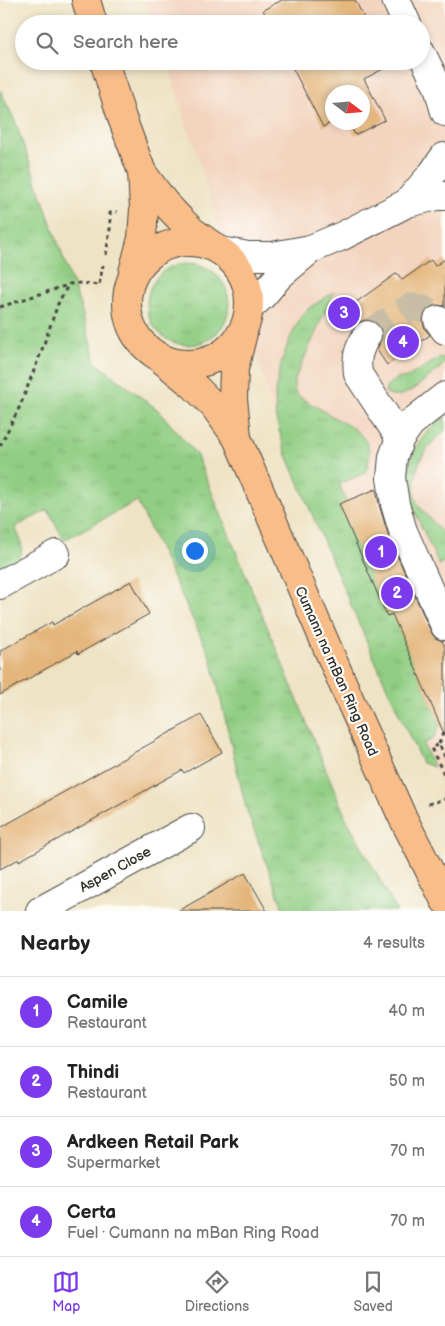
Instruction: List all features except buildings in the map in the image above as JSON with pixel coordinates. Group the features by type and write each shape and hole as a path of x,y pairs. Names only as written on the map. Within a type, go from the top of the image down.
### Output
{"main road":[{"path":"86,0 90,15"},
{"path":"107,70 142,172 164,202 192,231 234,262 243,276 248,292 247,317 239,337 222,354 198,364 173,363 161,359 150,352 137,338 128,321 126,302 129,283 142,238 144,209 142,172"},
{"path":"129,283 137,267 150,254 164,246 182,242 200,242 218,250"},
{"name":"Cumann na mBan Ring Road","path":"237,438 234,368 247,317"},
{"name":"Cumann na mBan Ring Road","path":"161,359 194,386 214,406 237,438 352,705 401,814 445,901"}],"street":[{"path":"396,0 403,15"},
{"path":"430,70 443,97"},
{"path":"407,203 445,160"},
{"path":"218,250 233,254 272,256 311,249 342,236 407,203 436,196 445,196"},
{"path":"247,317 280,276 311,249"},
{"path":"367,335 359,348 356,362 358,374 400,438"},
{"path":"445,396 411,423 400,438 393,457 391,478 395,504 403,532 445,626"},
{"path":"0,585 56,554"},
{"name":"Aspen Close","path":"40,911 190,828"}],"path":[{"path":"0,307 69,284 81,282 99,285"},
{"path":"0,446 20,406 59,301 69,284"},
{"path":"443,733 439,744 431,748 445,776"},
{"path":"439,744 445,757"}],"shaded area":[{"path":"146,0 445,0 445,791 434,767 422,763 284,448 204,177 169,70 430,70 430,15 150,15"}],"green space":[{"path":"0,90 15,121 80,305 96,363 158,410 196,454 346,818 397,911 284,911 246,808 211,658 137,501 64,540 48,510 15,527 21,542 21,553 13,565 0,574"},
{"path":"180,263 196,263 211,270 222,281 229,296 226,320 217,333 196,345 180,345 165,338 154,327 147,312 147,296 154,281 165,270"},
{"path":"334,292 294,381 294,389 298,396 354,429 367,443 370,454 365,473 339,484 440,724 434,738 423,744 434,767 422,763 386,685 284,448 276,419 275,392 289,340 301,317 309,308"},
{"path":"445,357 445,363 441,367 411,391 397,396 392,396 385,392 387,385 398,378 406,378 436,360"},
{"path":"445,416 445,431 425,452 417,472 414,487 417,503 438,528 445,540 445,560 439,565 413,505 408,487 408,469 413,452 425,434"}],"tunnel":[{"path":"367,335 411,307 426,310 438,320"}],"place":[{"name":"Ardkeen Retail Park","path":"344,313"},
{"name":"Certa","path":"403,342"},
{"name":"Camile","path":"381,552"},
{"name":"Thindi","path":"397,593"}]}
